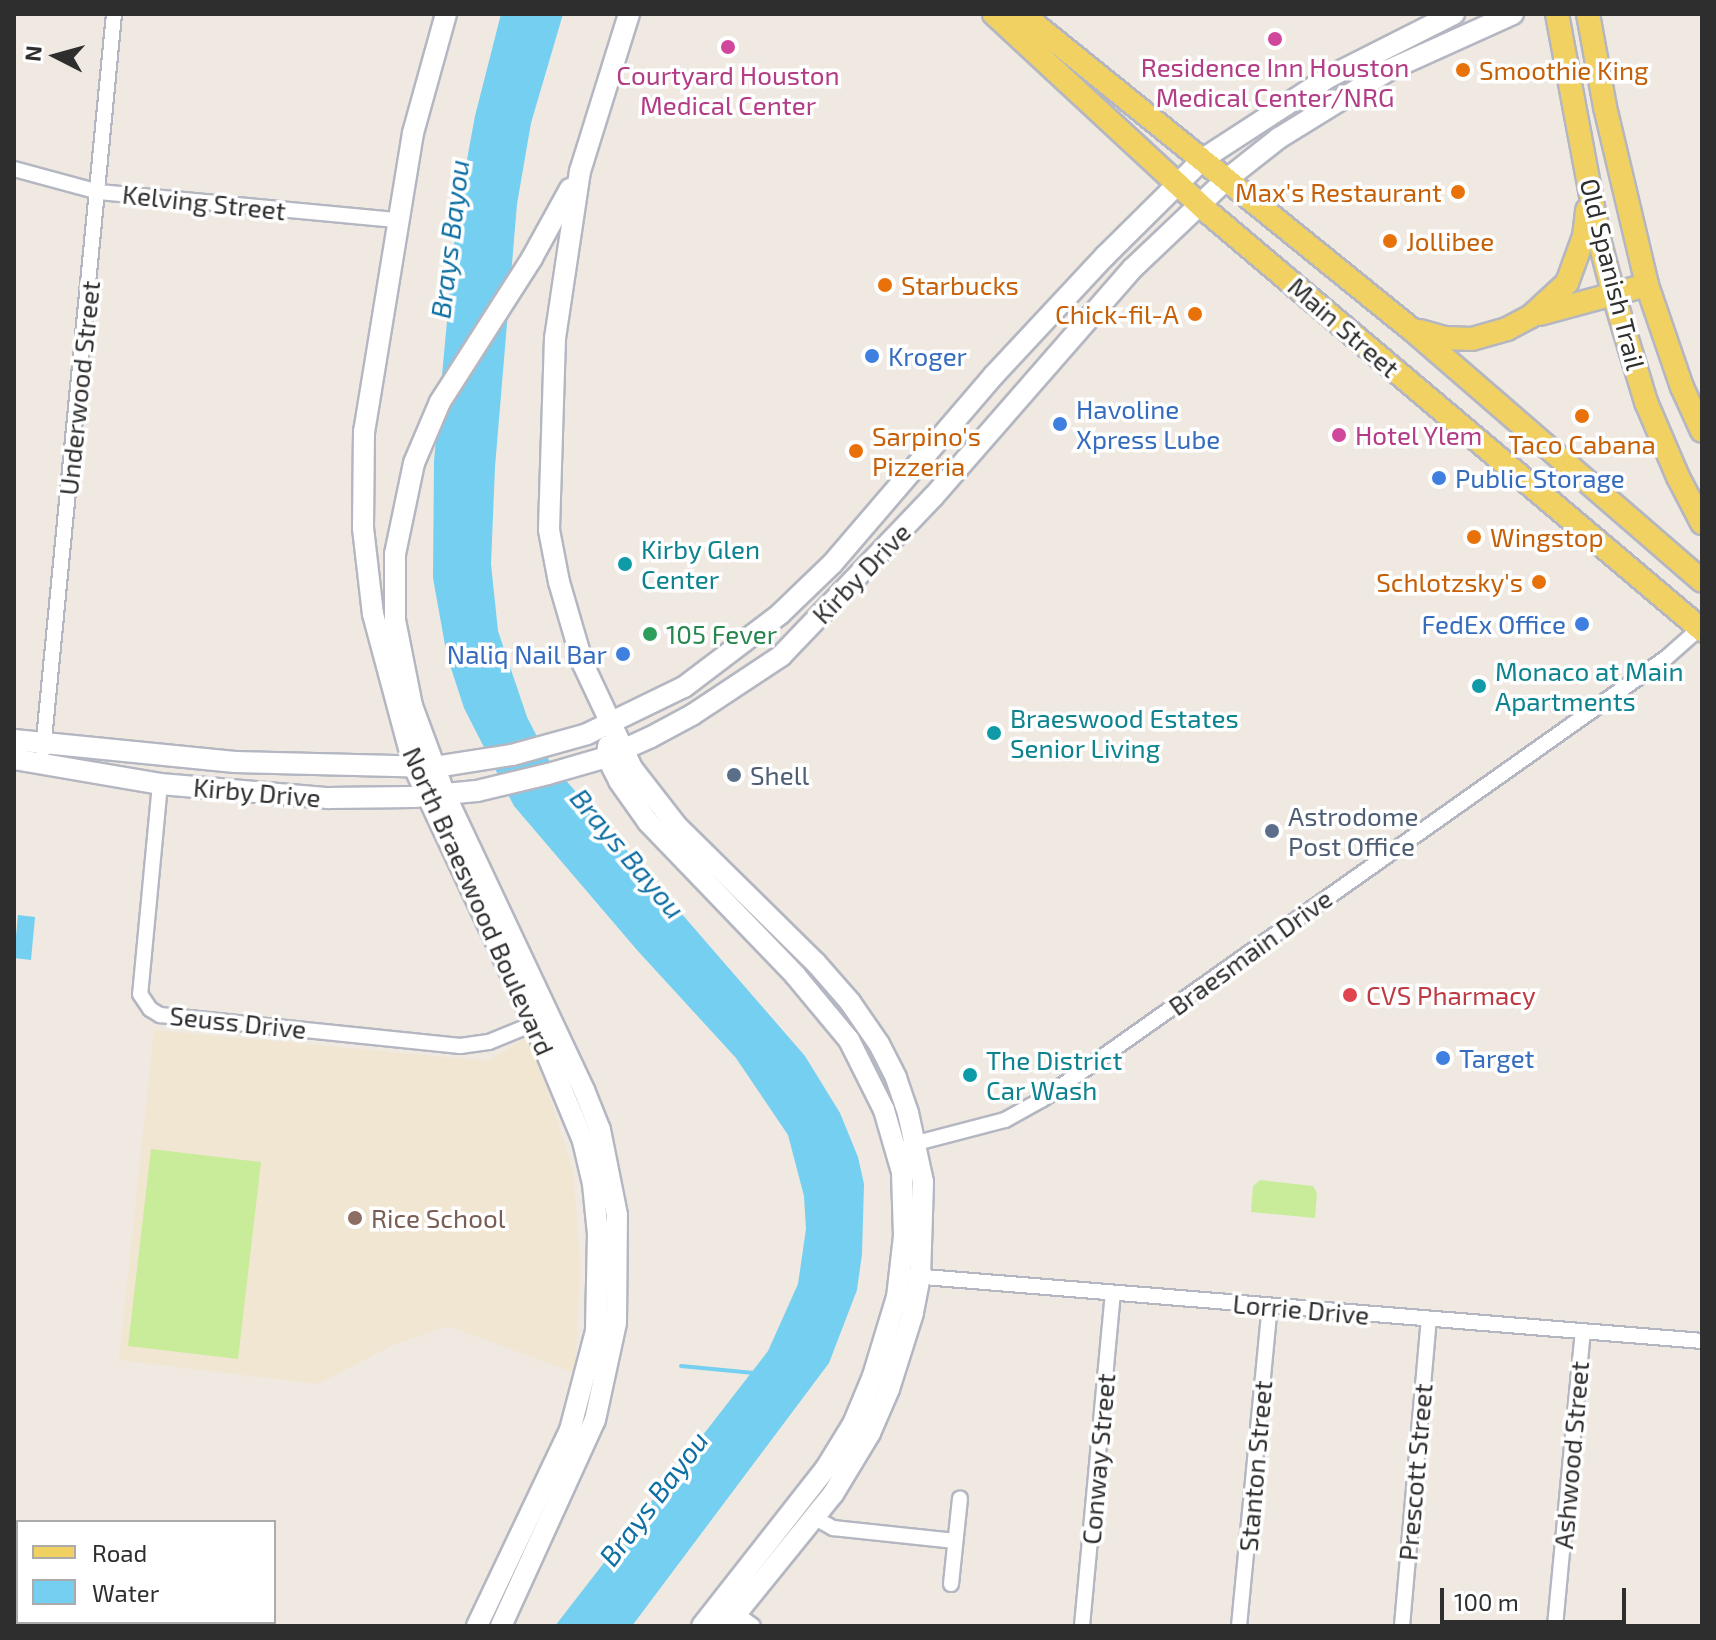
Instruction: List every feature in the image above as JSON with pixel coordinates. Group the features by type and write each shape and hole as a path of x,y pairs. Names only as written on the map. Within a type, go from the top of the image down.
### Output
{"main road":[{"name":"North Braeswood Boulevard","path":"446,14 413,133 396,220 364,431 363,528 373,614 424,767 542,1020 583,1141 617,1215 618,1288 610,1359 595,1420 501,1626"},
{"path":"629,14 580,171 555,338 549,530 559,582 583,664 609,723 615,754 635,805 662,839 832,1015 867,1071 906,1146 904,1198 910,1326 889,1389 847,1474 815,1518 727,1614 702,1626"},
{"name":"Main Street","path":"994,14 1200,205 1701,627"},
{"name":"Main Street","path":"1022,14 1410,328 1702,581"},
{"name":"Kirby Drive","path":"14,759 43,752 235,762 424,767 463,763 568,739 684,687 780,614 832,564 994,375 1203,159 1271,113 1363,59 1454,14"},
{"name":"Kirby Drive","path":"14,740 43,752 160,784 328,798 477,791 584,765 615,754 692,715 781,656 914,517 1132,269 1227,179 1279,138 1373,80 1513,14"},
{"name":"Old Spanish Trail","path":"1557,14 1599,239 1614,296 1646,402 1702,523"},
{"name":"Old Spanish Trail","path":"1588,14 1605,107 1647,285 1682,387 1702,431"},
{"path":"1363,59 1373,80"},
{"name":"North Braeswood Boulevard","path":"424,767 395,620 395,554 404,500 414,463 440,402 532,258 580,171"},
{"path":"1530,317 1567,283 1584,236 1590,185"},
{"path":"1410,328 1445,338 1472,339 1507,329 1530,317 1647,285"},
{"path":"994,375 1019,398"},
{"path":"160,784 163,771 175,763 209,766 235,762"},
{"name":"North Braeswood Boulevard","path":"477,1626 570,1430 596,1331 602,1181"},
{"path":"727,1614 853,1424 910,1276"},
{"path":"533,1509 552,1517"},
{"path":"14,1624 20,1626"}],"street":[{"name":"Underwood Street","path":"43,752 114,14"},
{"name":"Kelving Street","path":"14,169 99,192 396,220"},
{"name":"Braesmain Drive","path":"906,1146 1005,1120 1043,1099 1666,658 1701,627"},
{"name":"Seuss Drive","path":"160,784 140,994 150,1009 160,1015 460,1046 476,1046 542,1020"},
{"name":"Lorrie Drive","path":"910,1276 1702,1341"},
{"name":"Conway Street","path":"1082,1626 1113,1293"},
{"name":"Stanton Street","path":"1239,1626 1270,1306"},
{"name":"Prescott Street","path":"1402,1626 1429,1319"},
{"name":"Ashwood Street","path":"1555,1626 1583,1332"},
{"path":"951,1584 960,1498"},
{"path":"815,1518 833,1528 955,1541"},
{"path":"727,1614 753,1626"}],"shaded area":[{"name":"Rice School","path":"154,1030 488,1061 530,1035 573,1171 580,1265 575,1373 448,1326 393,1345 318,1384 119,1360"}],"green space":[{"path":"151,1149 261,1162 238,1359 128,1346"},
{"path":"1260,1180 1313,1186 1317,1193 1315,1218 1251,1212 1253,1186"}],"water":[{"name":"Brays Bayou","path":"501,14 563,14 531,123 517,204 495,467 491,564 498,631 527,717 550,762 805,1056 840,1113 858,1157 864,1184 862,1254 857,1290 829,1363 632,1626 555,1626 768,1351 798,1284 806,1229 804,1196 788,1135 736,1058 637,950 514,806 464,708 447,656 433,578 434,461 457,214 475,116"},
{"path":"18,915 35,917 31,960 14,958"}],"waterway":[{"path":"681,1366 754,1373"}],"place":[{"name":"Residence Inn Houston Medical Center/NRG","path":"1275,39"},
{"name":"Courtyard Houston Medical Center","path":"728,47"},
{"name":"Smoothie King","path":"1463,70"},
{"name":"Max's Restaurant","path":"1458,192"},
{"name":"Jollibee","path":"1390,241"},
{"name":"Starbucks","path":"885,285"},
{"name":"Chick-fil-A","path":"1195,314"},
{"name":"Kroger","path":"872,356"},
{"name":"Taco Cabana","path":"1582,416"},
{"name":"Havoline Xpress Lube","path":"1060,424"},
{"name":"Hotel Ylem","path":"1339,435"},
{"name":"Sarpino's Pizzeria","path":"856,451"},
{"name":"Public Storage","path":"1439,478"},
{"name":"Wingstop","path":"1474,537"},
{"name":"Kirby Glen Center","path":"625,564"},
{"name":"Schlotzsky's","path":"1539,582"},
{"name":"FedEx Office","path":"1582,624"},
{"name":"105 Fever","path":"650,634"},
{"name":"Naliq Nail Bar","path":"623,654"},
{"name":"Monaco at Main Apartments","path":"1479,686"},
{"name":"Braeswood Estates Senior Living","path":"994,733"},
{"name":"Shell","path":"734,775"},
{"name":"Astrodome Post Office","path":"1272,831"},
{"name":"CVS Pharmacy","path":"1350,995"},
{"name":"Target","path":"1443,1058"},
{"name":"The District Car Wash","path":"970,1075"},
{"name":"Rice School","path":"355,1218"}]}
